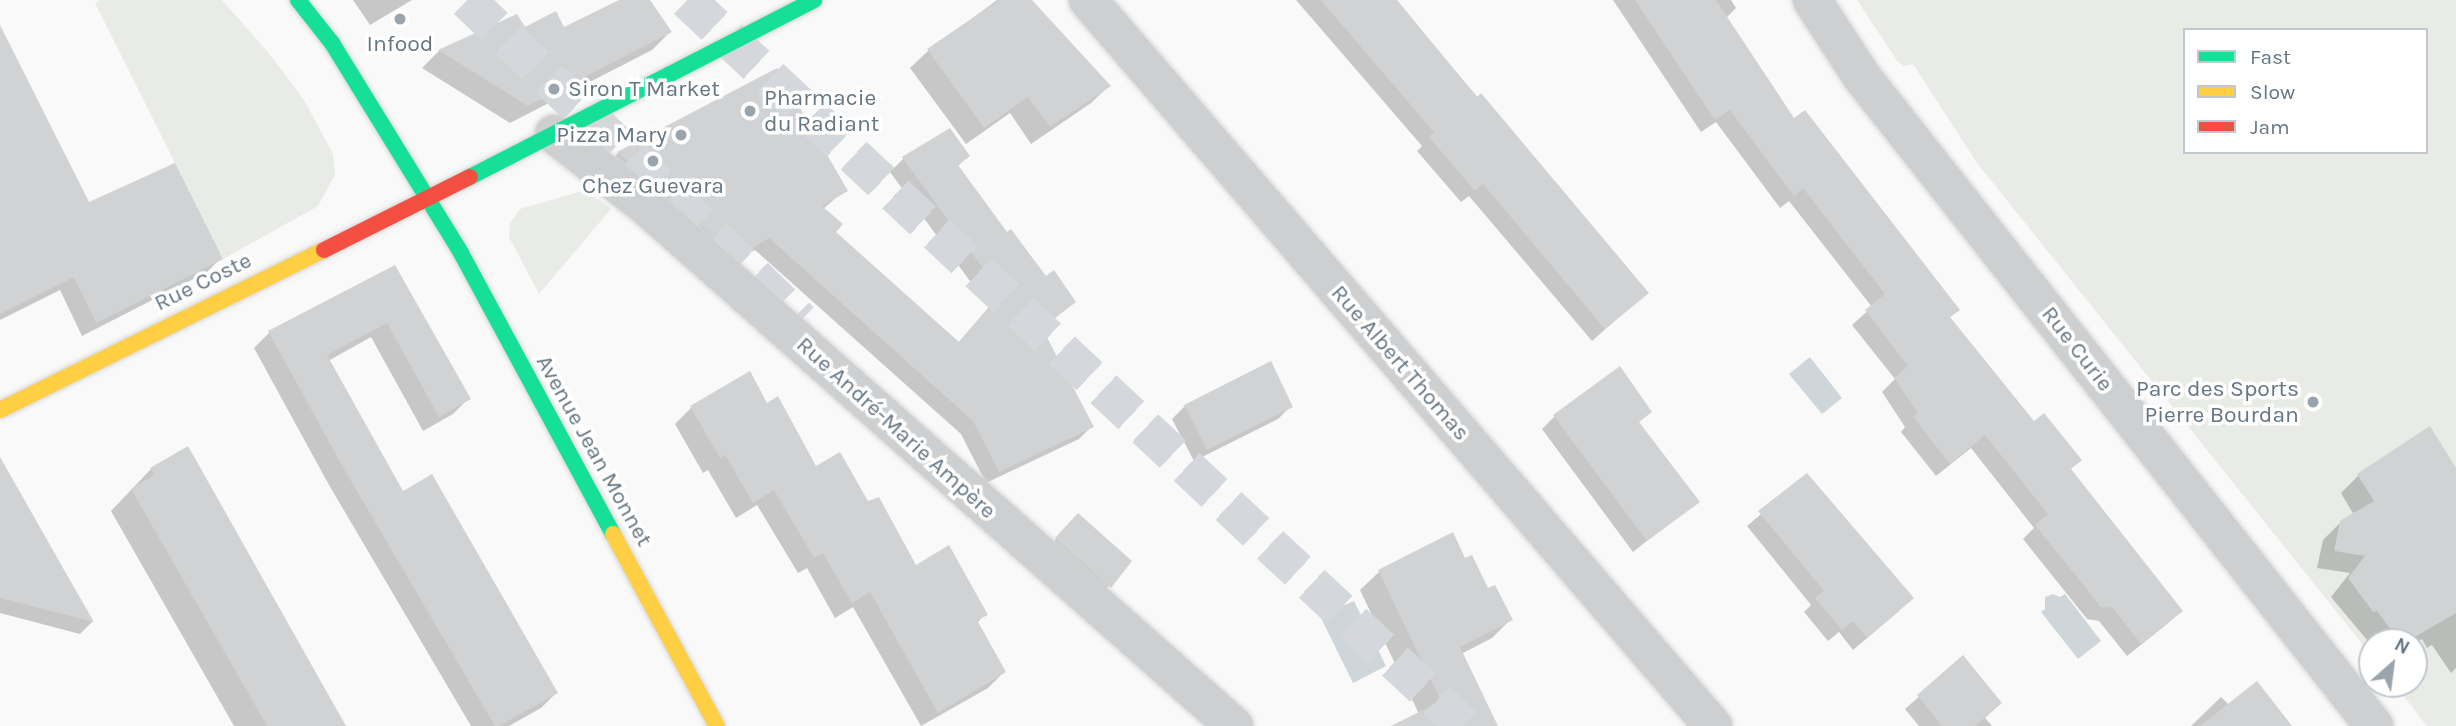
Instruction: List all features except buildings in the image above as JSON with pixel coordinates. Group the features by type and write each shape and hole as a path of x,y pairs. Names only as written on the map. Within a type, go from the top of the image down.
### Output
{"main road":[{"name":"Avenue Jean Monnet","path":"299,0 332,43 473,276 718,726"},
{"name":"Rue Coste","path":"0,410 428,199 814,0"}],"street":[{"name":"Rue Albert Thomas","path":"1088,0 1713,726"},
{"name":"Rue Curie","path":"1812,0 1862,77 2374,726"},
{"name":"Rue André-Marie Ampère","path":"554,134 646,206 1234,726"}],"shaded area":[{"path":"100,0 222,0 272,57 304,100 333,154 335,175 318,206 223,259 95,3"},
{"name":"Parc des Sports Pierre Bourdan","path":"1857,0 2456,0 2456,726 2427,726 2405,698 2428,698 2428,628 2358,628 2358,639 1977,163 1913,64 1904,66 1898,62"},
{"path":"579,192 600,200 611,209 539,294 509,237 510,223 520,209"},
{"path":"1810,357 1842,398 1822,414 1789,374"},
{"path":"1339,594 1345,605 1354,601 1386,666 1353,683 1321,618 1329,614 1324,602"},
{"path":"2053,594 2060,597 2065,594 2101,641 2078,659 2041,612 2045,609 2045,597"}],"tunnel":[{"path":"467,0 801,321"},
{"path":"687,0 1464,726"}],"traffic: fast":[{"path":"298,0 332,43 461,253 613,534"},
{"path":"470,177 814,0"}],"traffic: slow":[{"path":"0,410 324,250"},
{"path":"613,534 717,726"}],"traffic: jam":[{"path":"324,250 470,177"}],"place":[{"name":"Infood","path":"400,19"},
{"name":"Siron T Market","path":"554,89"},
{"name":"Pharmacie du Radiant","path":"750,111"},
{"name":"Pizza Mary","path":"681,135"},
{"name":"Chez Guevara","path":"653,161"},
{"name":"Parc des Sports Pierre Bourdan","path":"2313,402"}]}
